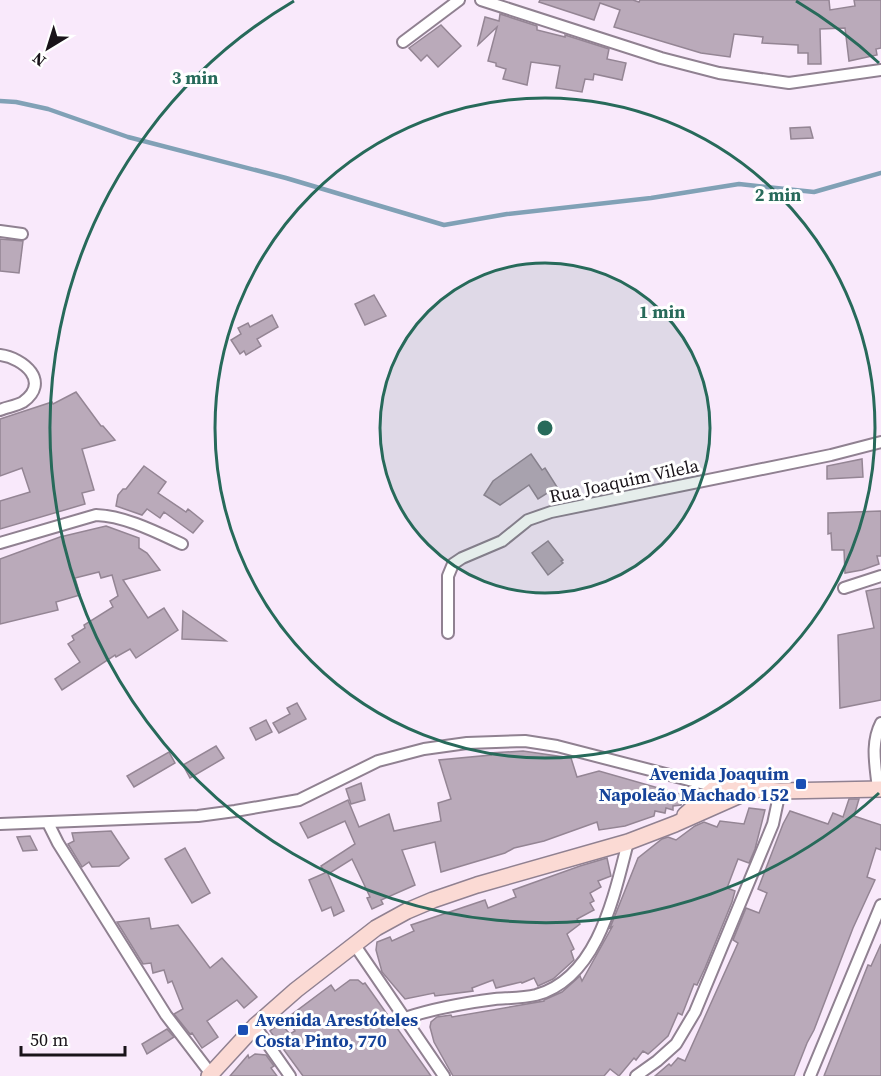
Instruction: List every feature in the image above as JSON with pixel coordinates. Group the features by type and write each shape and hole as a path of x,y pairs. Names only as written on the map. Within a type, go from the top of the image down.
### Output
{"main road":[{"path":"675,824 716,787 780,791 880,790"},
{"path":"210,1075 255,1026 354,944 376,928 407,911 433,900 628,842 754,789"}],"street":[{"path":"403,42 459,0"},
{"path":"481,0 661,58 719,73 789,83 881,70"},
{"path":"0,231 22,234"},
{"path":"0,355 22,361 30,369 34,380 31,393 25,401 0,410"},
{"name":"Rua Joaquim Vilela","path":"448,633 448,576 453,564 502,541 528,520 550,512 831,455 881,442"},
{"path":"0,543 96,515 110,516 182,544"},
{"path":"844,588 881,576"},
{"path":"880,790 874,750 876,734 881,723"},
{"path":"0,824 198,816 299,800 378,761 424,749 486,742 525,741 557,746 716,787"},
{"path":"636,1076 671,1049 695,1012 772,824 780,791"},
{"path":"48,823 58,843 166,1015 210,1075"},
{"path":"405,1018 456,1004 534,996 563,982 585,960 596,941 619,876 628,842"},
{"path":"810,1076 881,905"},
{"path":"354,944 444,1076"},
{"path":"255,1026 290,1076"}],"building":[{"path":"540,0 633,0 639,2 640,0 829,0 830,10 855,6 854,0 881,0 881,48 876,49 877,55 849,61 845,28 820,29 821,64 808,64 808,53 798,53 798,45 762,43 763,37 734,34 730,57 701,53 614,27 620,10 600,3 594,20 539,2"},
{"path":"500,14 537,26 537,30 565,37 565,35 609,49 607,59 626,63 622,80 594,74 593,80 585,79 582,92 556,88 560,66 531,62 527,85 503,79 506,69 488,61 497,27 478,45 485,17 499,21"},
{"path":"441,25 461,46 438,67 427,55 421,61 409,48"},
{"path":"810,127 813,138 791,139 790,128"},
{"path":"0,239 23,241 19,273 0,271"},
{"path":"374,295 386,316 365,325 355,304"},
{"path":"272,315 278,327 257,339 261,346 246,355 244,351 240,354 231,340 241,334 238,328 248,323 250,327"},
{"path":"76,392 101,426 115,440 82,449 94,490 82,493 85,504 0,529 0,501 30,492 22,468 0,476 0,419 52,402 53,404"},
{"path":"531,454 542,470 545,468 557,487 538,499 529,485 500,505 484,495 493,481"},
{"path":"862,459 863,477 827,479 827,466"},
{"path":"144,466 166,482 158,493 186,512 188,509 203,521 193,533 164,512 160,518 147,509 142,515 116,506 118,495 126,489"},
{"path":"881,511 881,556 877,556 879,564 845,573 844,550 832,550 831,533 828,534 828,513"},
{"path":"106,526 139,538 139,548 147,553 160,570 123,580 148,618 164,608 178,630 136,658 130,649 116,657 115,655 62,690 55,679 80,662 68,644 74,640 72,636 85,628 84,625 113,607 110,601 118,596 112,575 101,578 99,572 75,578 80,595 56,602 58,610 0,624 0,559 60,537"},
{"path":"548,541 563,563 548,575 532,553"},
{"path":"881,588 881,700 840,708 838,635 874,628 866,591"},
{"path":"183,611 226,641 182,639"},
{"path":"297,703 306,719 279,733 273,723 290,714 287,708"},
{"path":"266,720 272,732 256,740 250,728"},
{"path":"216,746 224,758 190,778 183,765"},
{"path":"523,751 571,758 577,777 599,771 683,795 681,805 673,806 673,810 666,808 665,813 655,811 654,816 625,826 599,830 597,822 544,841 514,848 505,853 441,872 435,842 402,850 415,885 381,900 383,904 372,909 367,898 370,897 352,859 328,874 344,911 334,916 331,907 322,911 309,880 325,873 321,866 355,844 345,821 308,838 300,823 348,800 359,827 389,814 394,831 441,821 438,803 451,799 439,760"},
{"path":"169,752 175,763 134,787 127,776"},
{"path":"361,783 365,800 351,804 346,789"},
{"path":"849,799 859,799 854,816 881,825 881,850 876,848 867,877 875,880 853,928 794,1076 655,1076 669,1064 671,1066 678,1058 685,1061 738,943 733,940 746,908 759,913 767,893 758,889 790,811 828,824 833,813 843,817"},
{"path":"749,808 765,810 755,849 749,863 738,859 727,888 735,891 732,902 705,968 697,985 694,984 682,1015 678,1013 668,1036 655,1048 648,1054 643,1051 636,1060 634,1058 619,1076 610,1069 604,1076 453,1076 434,1042 431,1022 437,1017 451,1015 452,1017 544,1001 562,992 580,976 582,981 612,927 610,928 638,858 662,839 668,837 676,840 704,822 717,827 720,821 744,824"},
{"path":"111,831 129,858 119,866 92,867 89,862 82,867 68,844 74,841 72,833"},
{"path":"30,836 37,850 23,851 17,837"},
{"path":"185,848 210,893 192,903 165,859"},
{"path":"607,858 611,876 598,881 601,887 590,893 594,901 590,903 594,910 577,919 580,924 567,934 574,949 571,951 574,960 553,979 538,986 534,978 496,988 493,980 472,988 473,991 435,996 434,993 405,999 382,972 376,950 377,942 390,937 392,941 414,931 411,925 485,900 488,908 516,897 513,890"},
{"path":"149,918 151,929 178,925 210,968 222,958 257,997 244,1008 237,1000 207,1021 218,1037 202,1048 192,1033 190,1034 174,1014 183,1009 172,981 168,983 164,970 153,973 151,963 143,964 117,922"},
{"path":"881,944 881,1076 824,1076 868,965 871,966"},
{"path":"350,980 365,983 431,1076 303,1076 270,1031 280,1023 290,1034 295,1031 287,1018 331,985 335,991"},
{"path":"167,1029 174,1037 147,1054 142,1044"},
{"path":"255,1054 266,1055 274,1066 271,1068 277,1076 230,1076 248,1055 249,1058"}],"waterway":[{"path":"0,101 48,109 128,137 286,178 444,225 507,214 651,198 739,184 814,192 881,173"}],"place":[{"name":"Avenida Joaquim Napoleão Machado 152","path":"801,784"},
{"name":"Avenida Arestóteles Costa Pinto, 770","path":"243,1030"}]}
